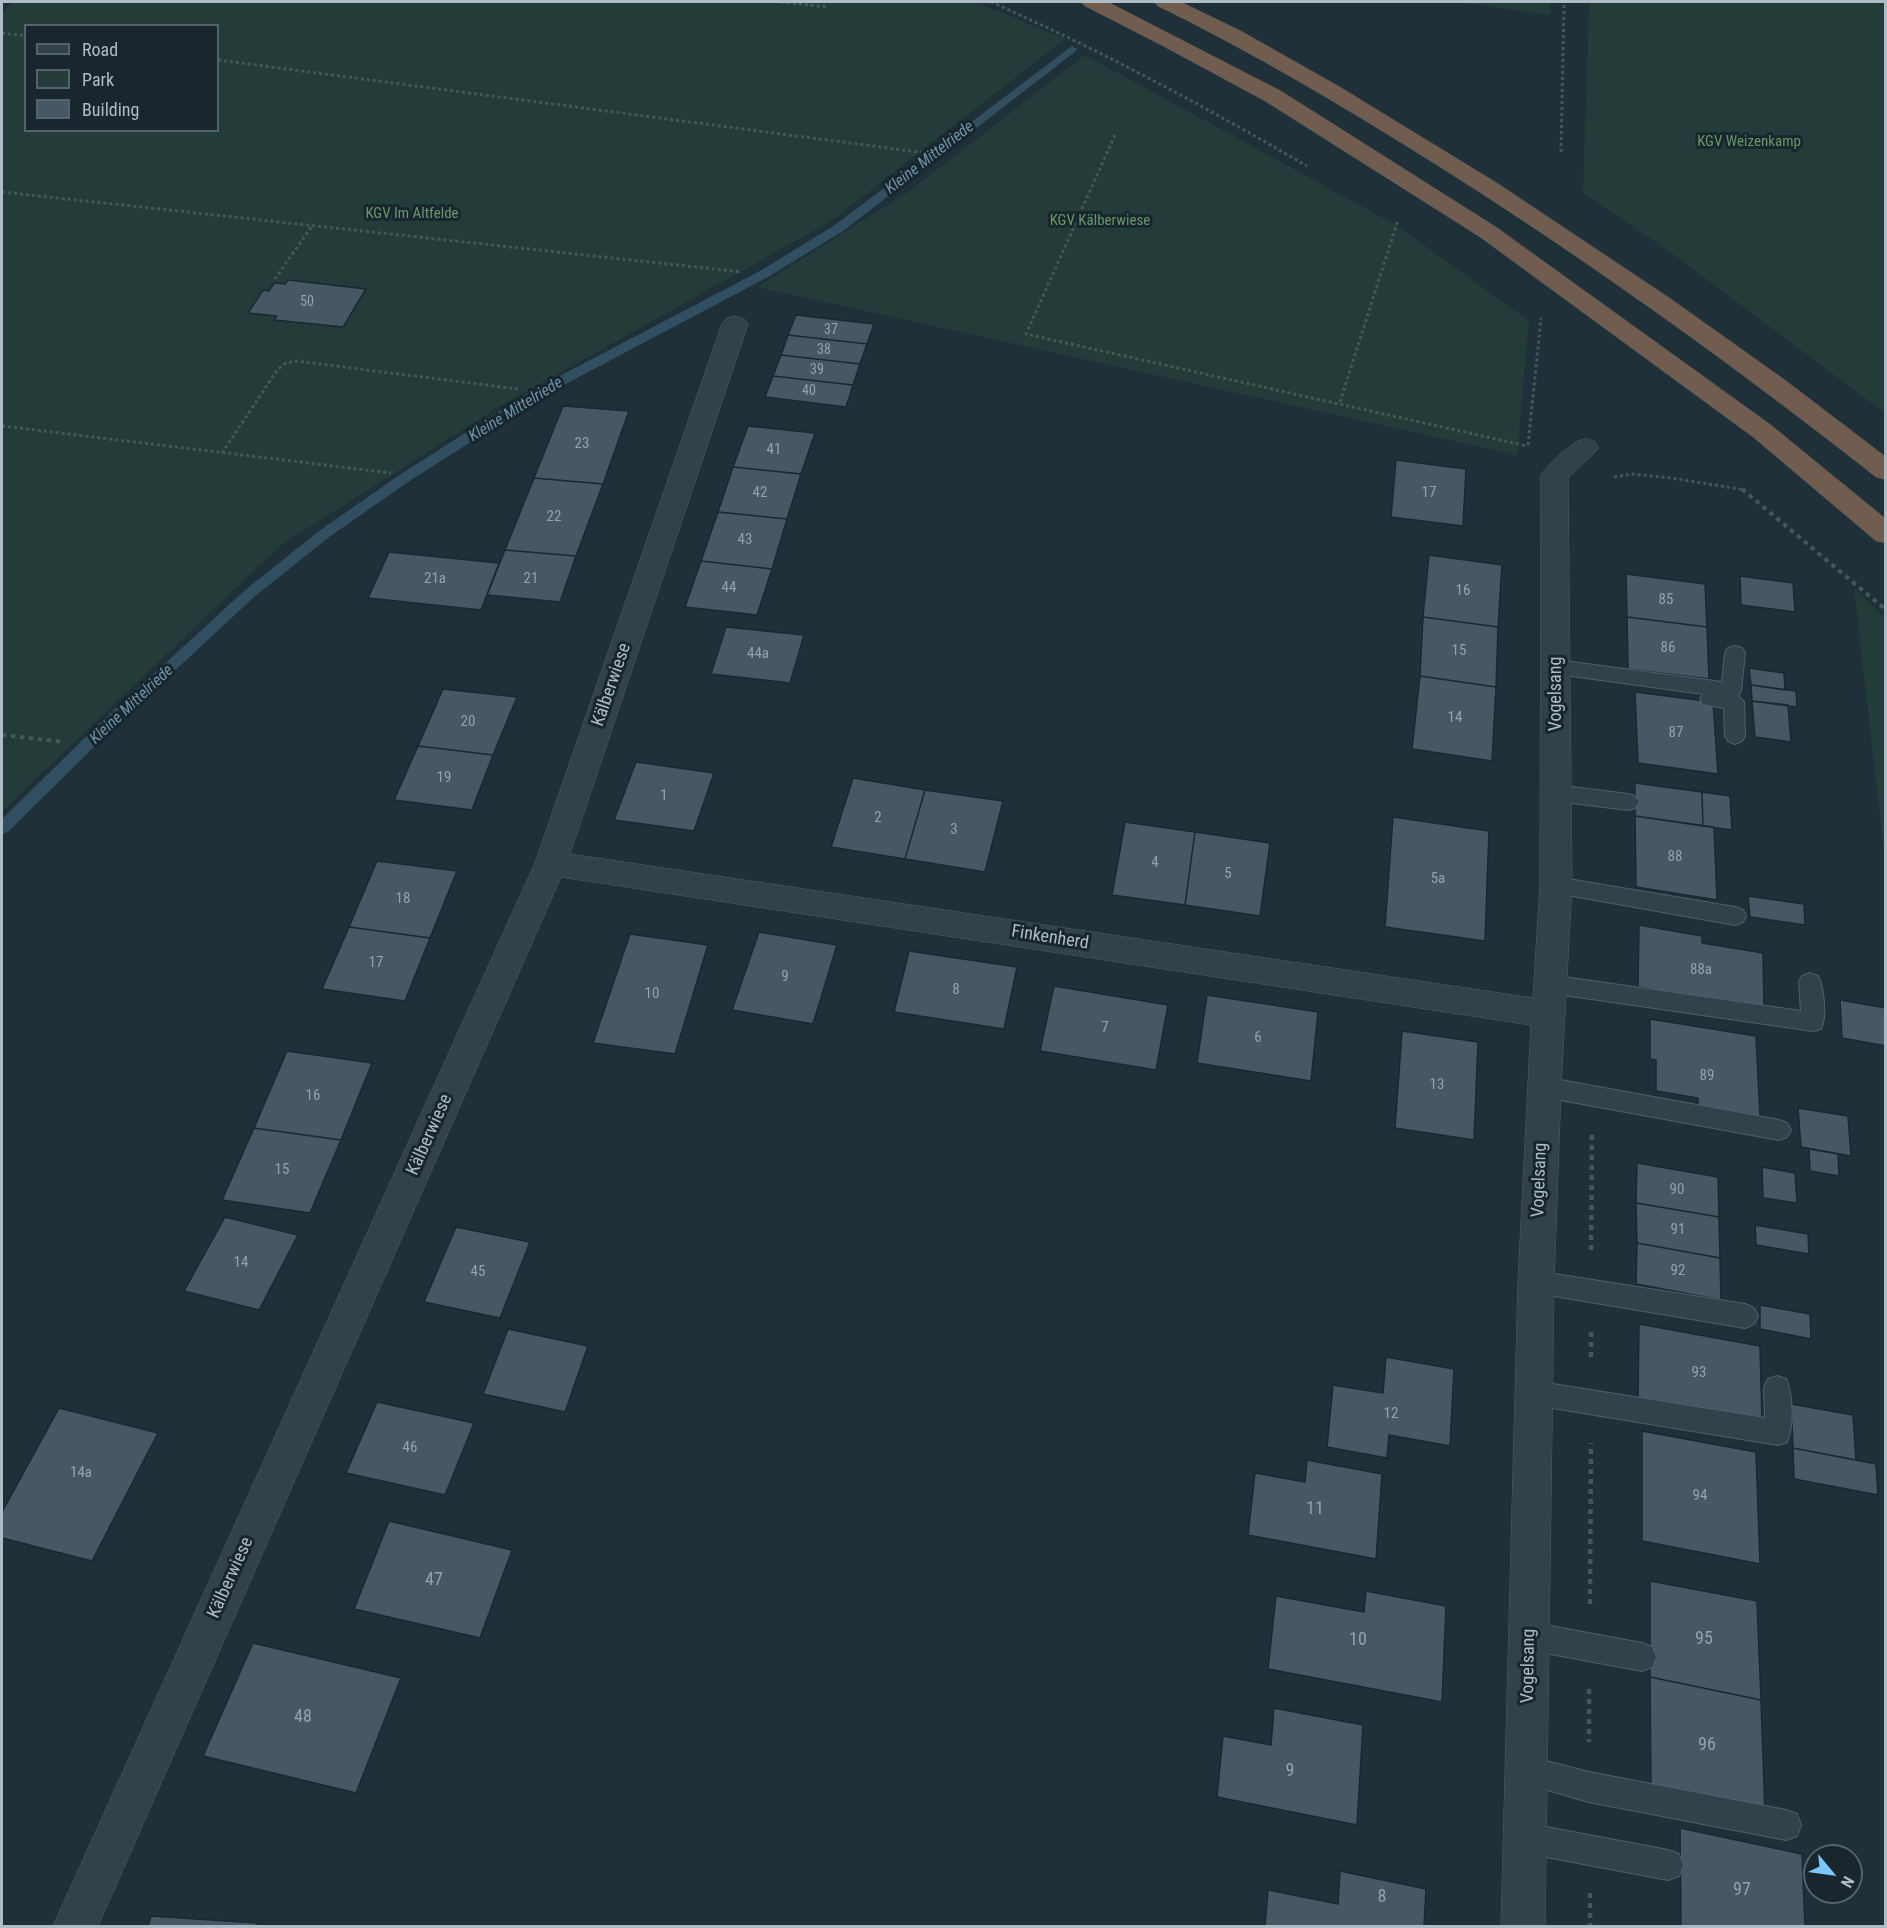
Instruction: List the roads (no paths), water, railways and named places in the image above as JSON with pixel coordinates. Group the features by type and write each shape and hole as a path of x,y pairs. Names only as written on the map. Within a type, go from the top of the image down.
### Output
{"highway":[{"path":"1092,2 1273,96 1488,232 1762,432 1886,534"},
{"path":"1165,2 1305,74 1528,212 1715,342 1815,415 1886,471"}],"street":[{"name":"Kälberwiese","path":"75,1926 551,862 735,324"},
{"name":"Vogelsang","path":"1523,1926 1536,1282 1544,1087 1556,885 1557,673 1554,475 1586,448"},
{"name":"Finkenherd","path":"551,862 1549,999"}],"lane":[{"path":"1557,673 1731,691 1735,653"},
{"path":"1557,673 1734,702 1735,736"},
{"path":"1556,793 1628,802"},
{"path":"1556,885 1735,916"},
{"path":"1549,999 1813,1022 1810,982"},
{"path":"1544,1087 1779,1130"},
{"path":"1536,1282 1745,1316"},
{"path":"1534,1393 1778,1433 1777,1388"},
{"path":"1529,1636 1642,1657"},
{"path":"1526,1771 1589,1787 1786,1825"},
{"path":"1525,1838 1668,1865"}],"waterway":[{"name":"Kleine Mittelriede","path":"2,828 102,730 249,594 324,534 403,479 536,394 764,274 839,228 1072,49"}],"park label":[{"name":"KGV Weizenkamp","path":"1749,142"},
{"name":"KGV Im Altfelde","path":"412,214"},
{"name":"KGV Kälberwiese","path":"1100,221"}]}
